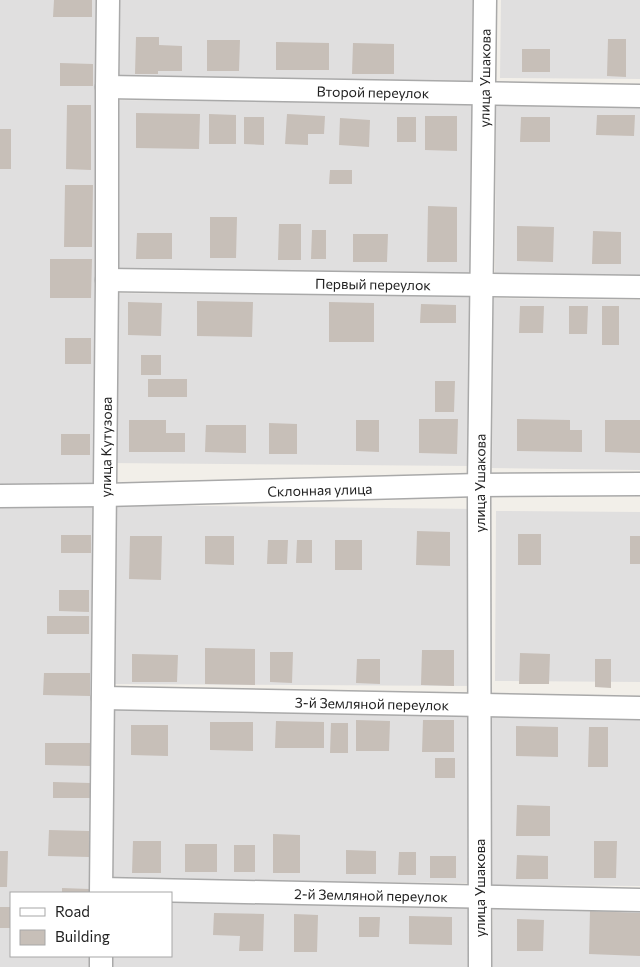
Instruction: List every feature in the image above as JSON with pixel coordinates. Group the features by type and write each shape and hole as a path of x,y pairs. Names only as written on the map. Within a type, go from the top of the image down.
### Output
{"street":[{"name":"улица Кутузова","path":"102,891 108,0"},
{"name":"улица Ушакова","path":"480,967 479,485 484,0"},
{"name":"Второй переулок","path":"107,87 640,96"},
{"name":"Первый переулок","path":"107,280 640,287"},
{"name":"Склонная улица","path":"0,496 479,485 640,484"},
{"name":"3-й Земляной переулок","path":"103,698 640,708"},
{"name":"2-й Земляной переулок","path":"102,891 156,892"},
{"name":"2-й Земляной переулок","path":"172,892 640,900"}],"shaded area":[{"path":"0,0 101,0 95,892 10,892 10,957 95,957 95,967 0,967"},
{"path":"116,0 480,0 480,82 116,79"},
{"path":"501,0 640,0 640,79 500,78"},
{"path":"113,100 477,103 476,273 112,270"},
{"path":"496,105 640,106 640,276 495,275"},
{"path":"109,293 474,296 472,466 108,463"},
{"path":"493,298 640,300 640,470 492,468"},
{"path":"112,505 477,509 472,686 112,684"},
{"path":"496,511 640,512 640,682 495,681"},
{"path":"108,710 472,713 471,883 107,880"},
{"path":"492,715 640,716 640,886 490,885"},
{"path":"172,900 473,903 473,967 109,967 109,957 172,957"},
{"path":"493,905 640,906 640,967 492,967"}],"building":[{"path":"54,0 92,0 92,17 53,17"},
{"path":"136,37 159,37 159,45 182,46 182,71 158,71 158,74 135,74"},
{"path":"608,39 626,39 626,77 607,76"},
{"path":"207,40 240,40 239,71 207,71"},
{"path":"276,42 329,43 329,70 276,70"},
{"path":"353,43 394,44 394,74 352,74"},
{"path":"522,49 550,49 550,72 522,72"},
{"path":"60,63 93,64 93,86 60,86"},
{"path":"67,105 91,105 91,170 66,169"},
{"path":"136,113 200,114 199,149 136,148"},
{"path":"209,114 236,115 236,144 209,144"},
{"path":"287,114 325,116 324,134 308,134 308,145 285,144"},
{"path":"597,115 635,115 634,136 596,135"},
{"path":"425,116 457,116 457,151 425,150"},
{"path":"244,117 264,117 264,145 244,144"},
{"path":"397,117 416,117 416,142 397,142"},
{"path":"521,117 550,117 550,142 520,142"},
{"path":"340,118 370,120 369,147 339,145"},
{"path":"0,129 11,129 11,169 0,169"},
{"path":"330,170 352,170 352,184 329,184"},
{"path":"65,185 93,185 92,247 64,247"},
{"path":"428,206 457,207 457,262 427,262"},
{"path":"210,217 237,217 236,258 210,258"},
{"path":"279,224 301,224 301,260 278,260"},
{"path":"517,226 554,227 553,262 517,261"},
{"path":"312,230 326,230 326,259 311,259"},
{"path":"593,231 621,232 621,264 592,264"},
{"path":"137,233 172,233 172,259 136,259"},
{"path":"353,234 388,234 387,262 353,262"},
{"path":"50,259 92,259 91,298 50,298"},
{"path":"197,301 253,302 252,337 197,336"},
{"path":"128,302 162,303 161,336 128,335"},
{"path":"329,302 374,303 374,342 329,342"},
{"path":"421,304 456,305 456,323 420,323"},
{"path":"520,306 544,306 543,333 519,333"},
{"path":"569,306 588,306 587,334 569,334"},
{"path":"602,306 619,306 619,345 602,345"},
{"path":"65,338 91,338 91,364 65,364"},
{"path":"141,355 161,355 161,375 141,375"},
{"path":"148,379 187,379 187,397 148,397"},
{"path":"435,381 455,381 454,412 435,412"},
{"path":"419,419 458,419 457,454 419,453"},
{"path":"517,419 570,420 570,430 582,430 582,452 517,451"},
{"path":"129,420 166,420 166,433 185,433 185,452 129,452"},
{"path":"356,420 379,420 379,452 356,451"},
{"path":"605,420 640,420 640,453 605,452"},
{"path":"269,423 297,424 297,454 269,454"},
{"path":"206,425 246,425 246,453 205,452"},
{"path":"61,434 90,434 90,455 61,455"},
{"path":"417,531 450,532 450,566 416,565"},
{"path":"518,534 541,534 541,565 518,565"},
{"path":"61,535 91,535 91,553 61,553"},
{"path":"130,536 162,536 161,580 129,579"},
{"path":"205,536 234,536 234,565 205,564"},
{"path":"630,536 640,536 640,564 630,564"},
{"path":"268,540 288,540 287,564 267,564"},
{"path":"297,540 312,540 312,563 296,563"},
{"path":"335,540 362,540 362,570 335,570"},
{"path":"59,590 89,590 89,612 59,611"},
{"path":"47,616 89,616 89,634 47,634"},
{"path":"205,648 255,649 255,685 205,684"},
{"path":"422,650 454,650 454,686 421,685"},
{"path":"270,652 293,652 292,683 270,682"},
{"path":"520,653 550,654 549,684 519,684"},
{"path":"132,654 178,655 177,682 132,682"},
{"path":"357,659 380,659 380,684 356,683"},
{"path":"595,659 611,659 611,688 595,687"},
{"path":"44,673 90,673 90,696 43,695"},
{"path":"356,720 390,721 389,751 356,751"},
{"path":"423,720 454,720 454,752 422,752"},
{"path":"276,721 324,722 324,748 275,748"},
{"path":"210,722 253,722 253,751 210,750"},
{"path":"331,723 348,723 348,753 330,753"},
{"path":"131,725 168,725 168,756 131,755"},
{"path":"516,726 558,727 558,757 516,756"},
{"path":"589,727 608,727 608,767 588,767"},
{"path":"45,743 91,743 91,766 45,765"},
{"path":"435,758 455,758 455,778 435,778"},
{"path":"53,782 90,783 90,798 53,798"},
{"path":"517,805 550,806 550,836 516,836"},
{"path":"49,830 89,831 89,857 48,856"},
{"path":"273,834 300,835 300,873 273,873"},
{"path":"133,841 161,841 161,873 132,873"},
{"path":"594,841 617,841 616,878 594,878"},
{"path":"185,844 217,844 217,872 185,872"},
{"path":"234,845 255,845 255,872 234,872"},
{"path":"346,850 376,851 376,874 346,874"},
{"path":"0,851 8,851 7,887 0,887"},
{"path":"399,852 416,852 416,875 398,875"},
{"path":"517,855 548,856 548,879 516,879"},
{"path":"430,856 456,856 456,878 430,878"},
{"path":"62,888 89,889 89,892 62,892"},
{"path":"0,907 10,907 10,928 0,928"},
{"path":"590,911 640,913 640,956 589,954"},
{"path":"214,913 264,914 263,951 239,951 240,936 213,935"},
{"path":"294,914 318,915 317,952 294,952"},
{"path":"409,916 452,917 452,945 409,944"},
{"path":"359,917 380,917 379,937 359,937"},
{"path":"517,919 544,920 543,951 517,951"}]}
